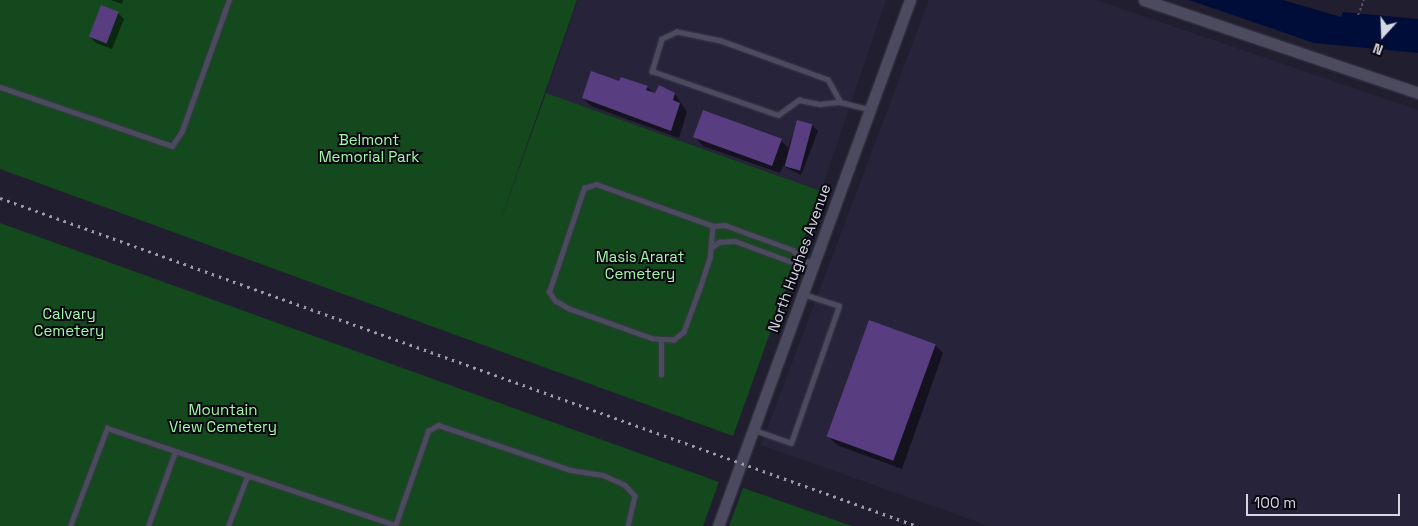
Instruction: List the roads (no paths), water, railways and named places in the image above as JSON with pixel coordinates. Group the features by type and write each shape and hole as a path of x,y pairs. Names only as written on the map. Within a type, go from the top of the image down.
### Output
{"street":[{"name":"North Hughes Avenue","path":"718,526 802,293 807,261 910,0"},
{"path":"900,26 914,0"},
{"path":"1144,0 1418,93"}],"lane":[{"path":"0,87 172,146 182,131 229,0"},
{"path":"840,102 828,80 721,41 677,32 662,39 652,70 778,115 799,100 820,104 840,102 868,109"},
{"path":"713,226 712,247 684,332 674,340 661,341 569,309 555,302 549,292 584,188 596,184 614,188 713,226 725,225 793,250 807,261"},
{"path":"712,247 719,242 735,242 789,261 807,261"},
{"path":"753,429 790,443 839,306 802,293"},
{"path":"661,341 661,375"},
{"path":"70,526 107,428 395,526 428,431 438,425 571,470 603,475 625,485 635,496 628,526"},
{"path":"148,526 174,452"},
{"path":"228,526 247,477"}],"water":[{"path":"1189,0 1283,0 1341,17 1343,12 1418,19 1418,53 1314,43"}],"railway":[{"path":"0,198 917,526"}],"park label":[{"name":"Belmont Memorial Park","path":"369,148"},
{"name":"Masis Ararat Cemetery","path":"640,264"},
{"name":"Calvary Cemetery","path":"69,322"},
{"name":"Mountain View Cemetery","path":"223,418"}]}
